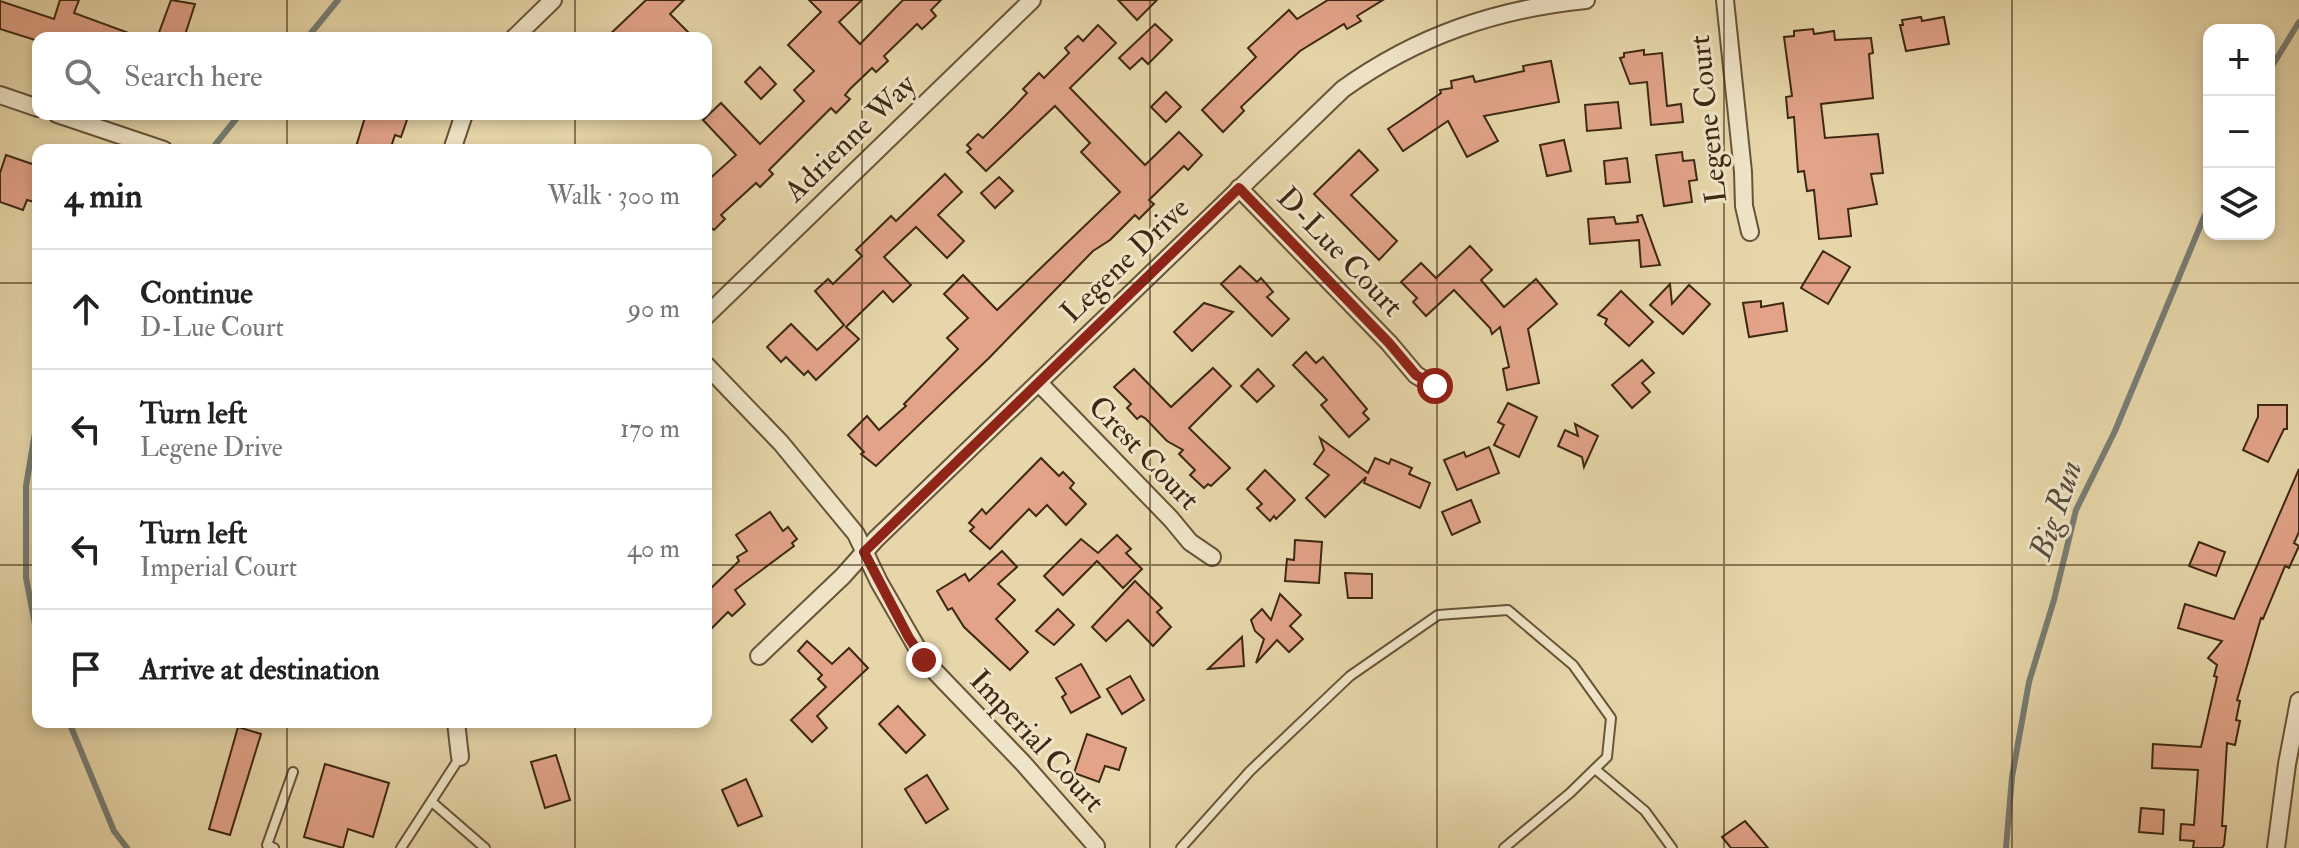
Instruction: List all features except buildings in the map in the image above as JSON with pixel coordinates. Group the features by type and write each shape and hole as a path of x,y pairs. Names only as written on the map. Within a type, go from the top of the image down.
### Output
{"street":[{"path":"520,32 553,0"},
{"name":"Adrienne Way","path":"712,310 1032,0"},
{"name":"Legene Drive","path":"759,656 1343,89 1379,63 1473,22 1517,10 1586,0"},
{"name":"Legene Court","path":"1725,0 1744,206 1750,232"},
{"path":"0,95 32,106"},
{"path":"75,120 146,144"},
{"path":"454,144 462,120"},
{"name":"D-Lue Court","path":"1239,188 1416,375 1435,386"},
{"name":"Imperial Court","path":"712,371 781,443 856,534 909,638 924,660 1023,763 1097,847"},
{"name":"Crest Court","path":"1039,383 1190,542 1212,557"},
{"path":"2276,848 2299,701"},
{"path":"457,728 460,757"}],"lane":[{"path":"1181,848 1250,771 1350,676 1438,615 1508,610 1573,665 1611,718 1607,757 1570,793 1504,848"},
{"path":"401,848 460,757"},
{"path":"1595,769 1645,811 1672,848"},
{"path":"274,848 267,845 293,772"},
{"path":"432,802 485,848"}],"waterway":[{"path":"312,32 338,0"},
{"name":"Big Run","path":"2275,61 2299,22"},
{"path":"216,144 235,120"},
{"name":"Big Run","path":"2006,848 2012,777 2029,682 2054,600 2076,510 2115,431 2203,219"},
{"path":"32,450 26,486 26,578 32,609"},
{"path":"71,728 114,831 127,848"}],"route":[{"path":"924,660 909,638 864,552 1239,188 1416,375 1425,383 1435,386"}]}
